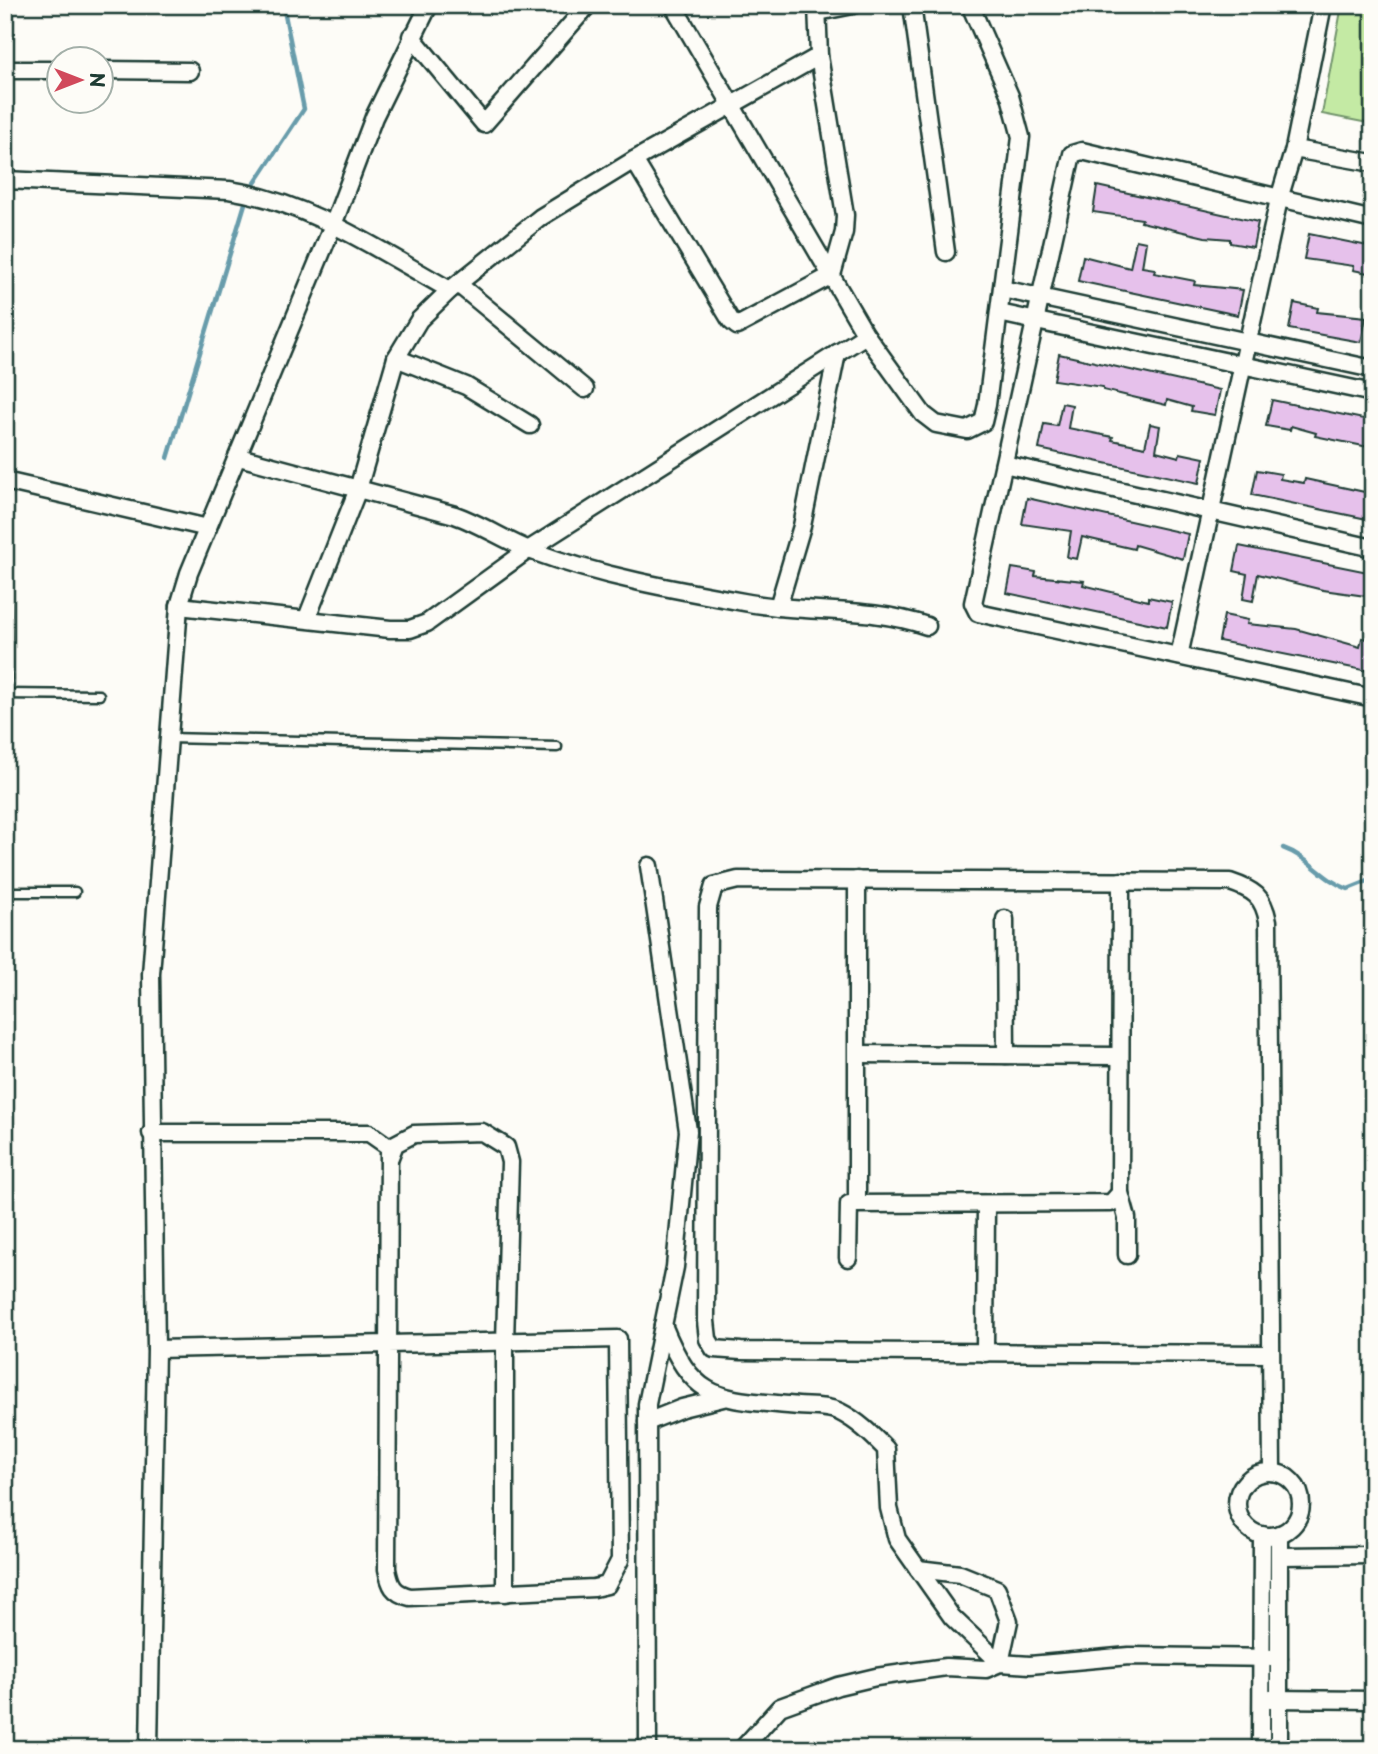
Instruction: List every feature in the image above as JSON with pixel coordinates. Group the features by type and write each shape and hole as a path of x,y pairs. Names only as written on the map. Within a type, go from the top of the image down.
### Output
{"street":[{"path":"149,1749 156,1349 151,1133 151,974 179,606 189,573 239,457 374,117 411,36 429,5"},
{"path":"411,36 484,124 588,5"},
{"path":"673,5 866,335 923,414 936,424 967,430 982,422 987,405 1021,136 1010,96 970,5"},
{"path":"634,160 731,321 737,326 832,275 844,232 845,215 819,56 818,9 853,5"},
{"path":"912,5 946,252"},
{"path":"1179,656 1279,199 1294,149 1323,5"},
{"path":"307,618 358,489 396,358 419,320 454,287 541,217 634,160 819,56"},
{"path":"5,70 46,70"},
{"path":"116,70 191,71"},
{"path":"1294,149 1373,163"},
{"path":"1373,220 1082,151 1072,154 973,603 978,613 1373,698"},
{"path":"5,180 229,190 275,199 333,225 454,287 585,389"},
{"path":"1002,289 1373,369"},
{"path":"999,313 1373,393"},
{"path":"179,606 410,629 427,623 528,550 866,335"},
{"path":"778,607 802,526 837,353"},
{"path":"396,358 466,386 530,425"},
{"path":"239,457 424,505 486,526 528,550 618,578 778,607 844,614 880,613 927,626"},
{"path":"1004,464 1373,548"},
{"path":"5,481 208,528"},
{"path":"648,1749 647,1404 675,1267 688,1131 649,866"},
{"path":"857,880 857,1204"},
{"path":"1271,1354 715,1349 708,1339 708,897 714,886 725,881 1121,881 1230,882 1252,889 1264,902 1268,921 1272,1472"},
{"path":"1121,881 1120,1193 1127,1218 1127,1255"},
{"path":"1005,919 1006,1055"},
{"path":"858,1054 1119,1056"},
{"path":"390,1157 396,1144 414,1134 481,1132 506,1147 510,1162 505,1342 505,1593"},
{"path":"151,1133 369,1133 389,1147 390,1344 387,1569 390,1586 400,1595 410,1597 607,1585 620,1560 618,1339 505,1342 390,1344 156,1349"},
{"path":"848,1258 849,1204 1111,1203 1120,1193"},
{"path":"985,1353 986,1204"},
{"path":"663,1325 675,1356 692,1380 723,1398"},
{"path":"647,1422 682,1408 723,1398 838,1410 865,1428 886,1449 889,1508 897,1539 953,1617 1000,1663"},
{"path":"1272,1472 1289,1479 1300,1495 1299,1514 1295,1523 1279,1534 1262,1535 1247,1526 1237,1503 1248,1480 1272,1472"},
{"path":"1279,1534 1279,1749"},
{"path":"1261,1749 1262,1535"},
{"path":"1279,1556 1373,1555"},
{"path":"918,1569 960,1574 997,1589 1009,1621 1000,1663"},
{"path":"742,1749 780,1707 838,1686 919,1670 986,1669 1000,1663 1031,1665 1129,1656 1279,1658"},
{"path":"1261,1699 1373,1700"}],"lane":[{"path":"5,544 6,694 99,695"},
{"path":"167,738 557,747"},
{"path":"5,892 75,892"}],"green space":[{"path":"1342,5 1373,5 1373,124 1322,114"}],"building":[{"path":"1097,186 1258,222 1253,247 1230,243 1230,239 1205,237 1141,222 1142,219 1093,212"},
{"path":"1309,234 1373,247 1373,274 1353,270 1354,266 1304,259"},
{"path":"1136,240 1146,242 1142,267 1155,269 1154,273 1195,281 1194,285 1243,290 1238,315 1078,281 1083,256 1130,268"},
{"path":"1294,303 1318,308 1317,312 1366,317 1361,342 1289,329"},
{"path":"1059,354 1220,390 1215,415 1191,411 1192,407 1167,400 1166,405 1103,390 1103,387 1054,380"},
{"path":"1272,400 1373,421 1373,448 1315,436 1316,433 1291,426 1290,430 1266,426"},
{"path":"1062,403 1072,405 1068,428 1113,437 1112,440 1145,447 1150,424 1160,426 1156,451 1179,457 1180,453 1204,458 1199,483 1039,449 1044,424 1057,426"},
{"path":"1257,470 1281,474 1280,479 1304,483 1305,479 1369,493 1372,497 1367,519 1252,495"},
{"path":"1027,498 1188,534 1183,559 1135,545 1134,549 1082,537 1077,559 1067,557 1071,531 1022,524"},
{"path":"1239,546 1373,573 1373,597 1323,590 1258,574 1253,601 1243,599 1247,574 1234,571"},
{"path":"1012,568 1036,572 1035,576 1084,581 1083,585 1148,601 1148,597 1172,602 1167,627 1007,593"},
{"path":"1224,615 1248,620 1247,624 1296,629 1360,647 1362,638 1373,640 1373,672 1219,641"}],"waterway":[{"path":"251,189 304,109 283,5"},
{"path":"168,458 247,197"},
{"path":"1283,848 1348,889 1373,879"}]}
